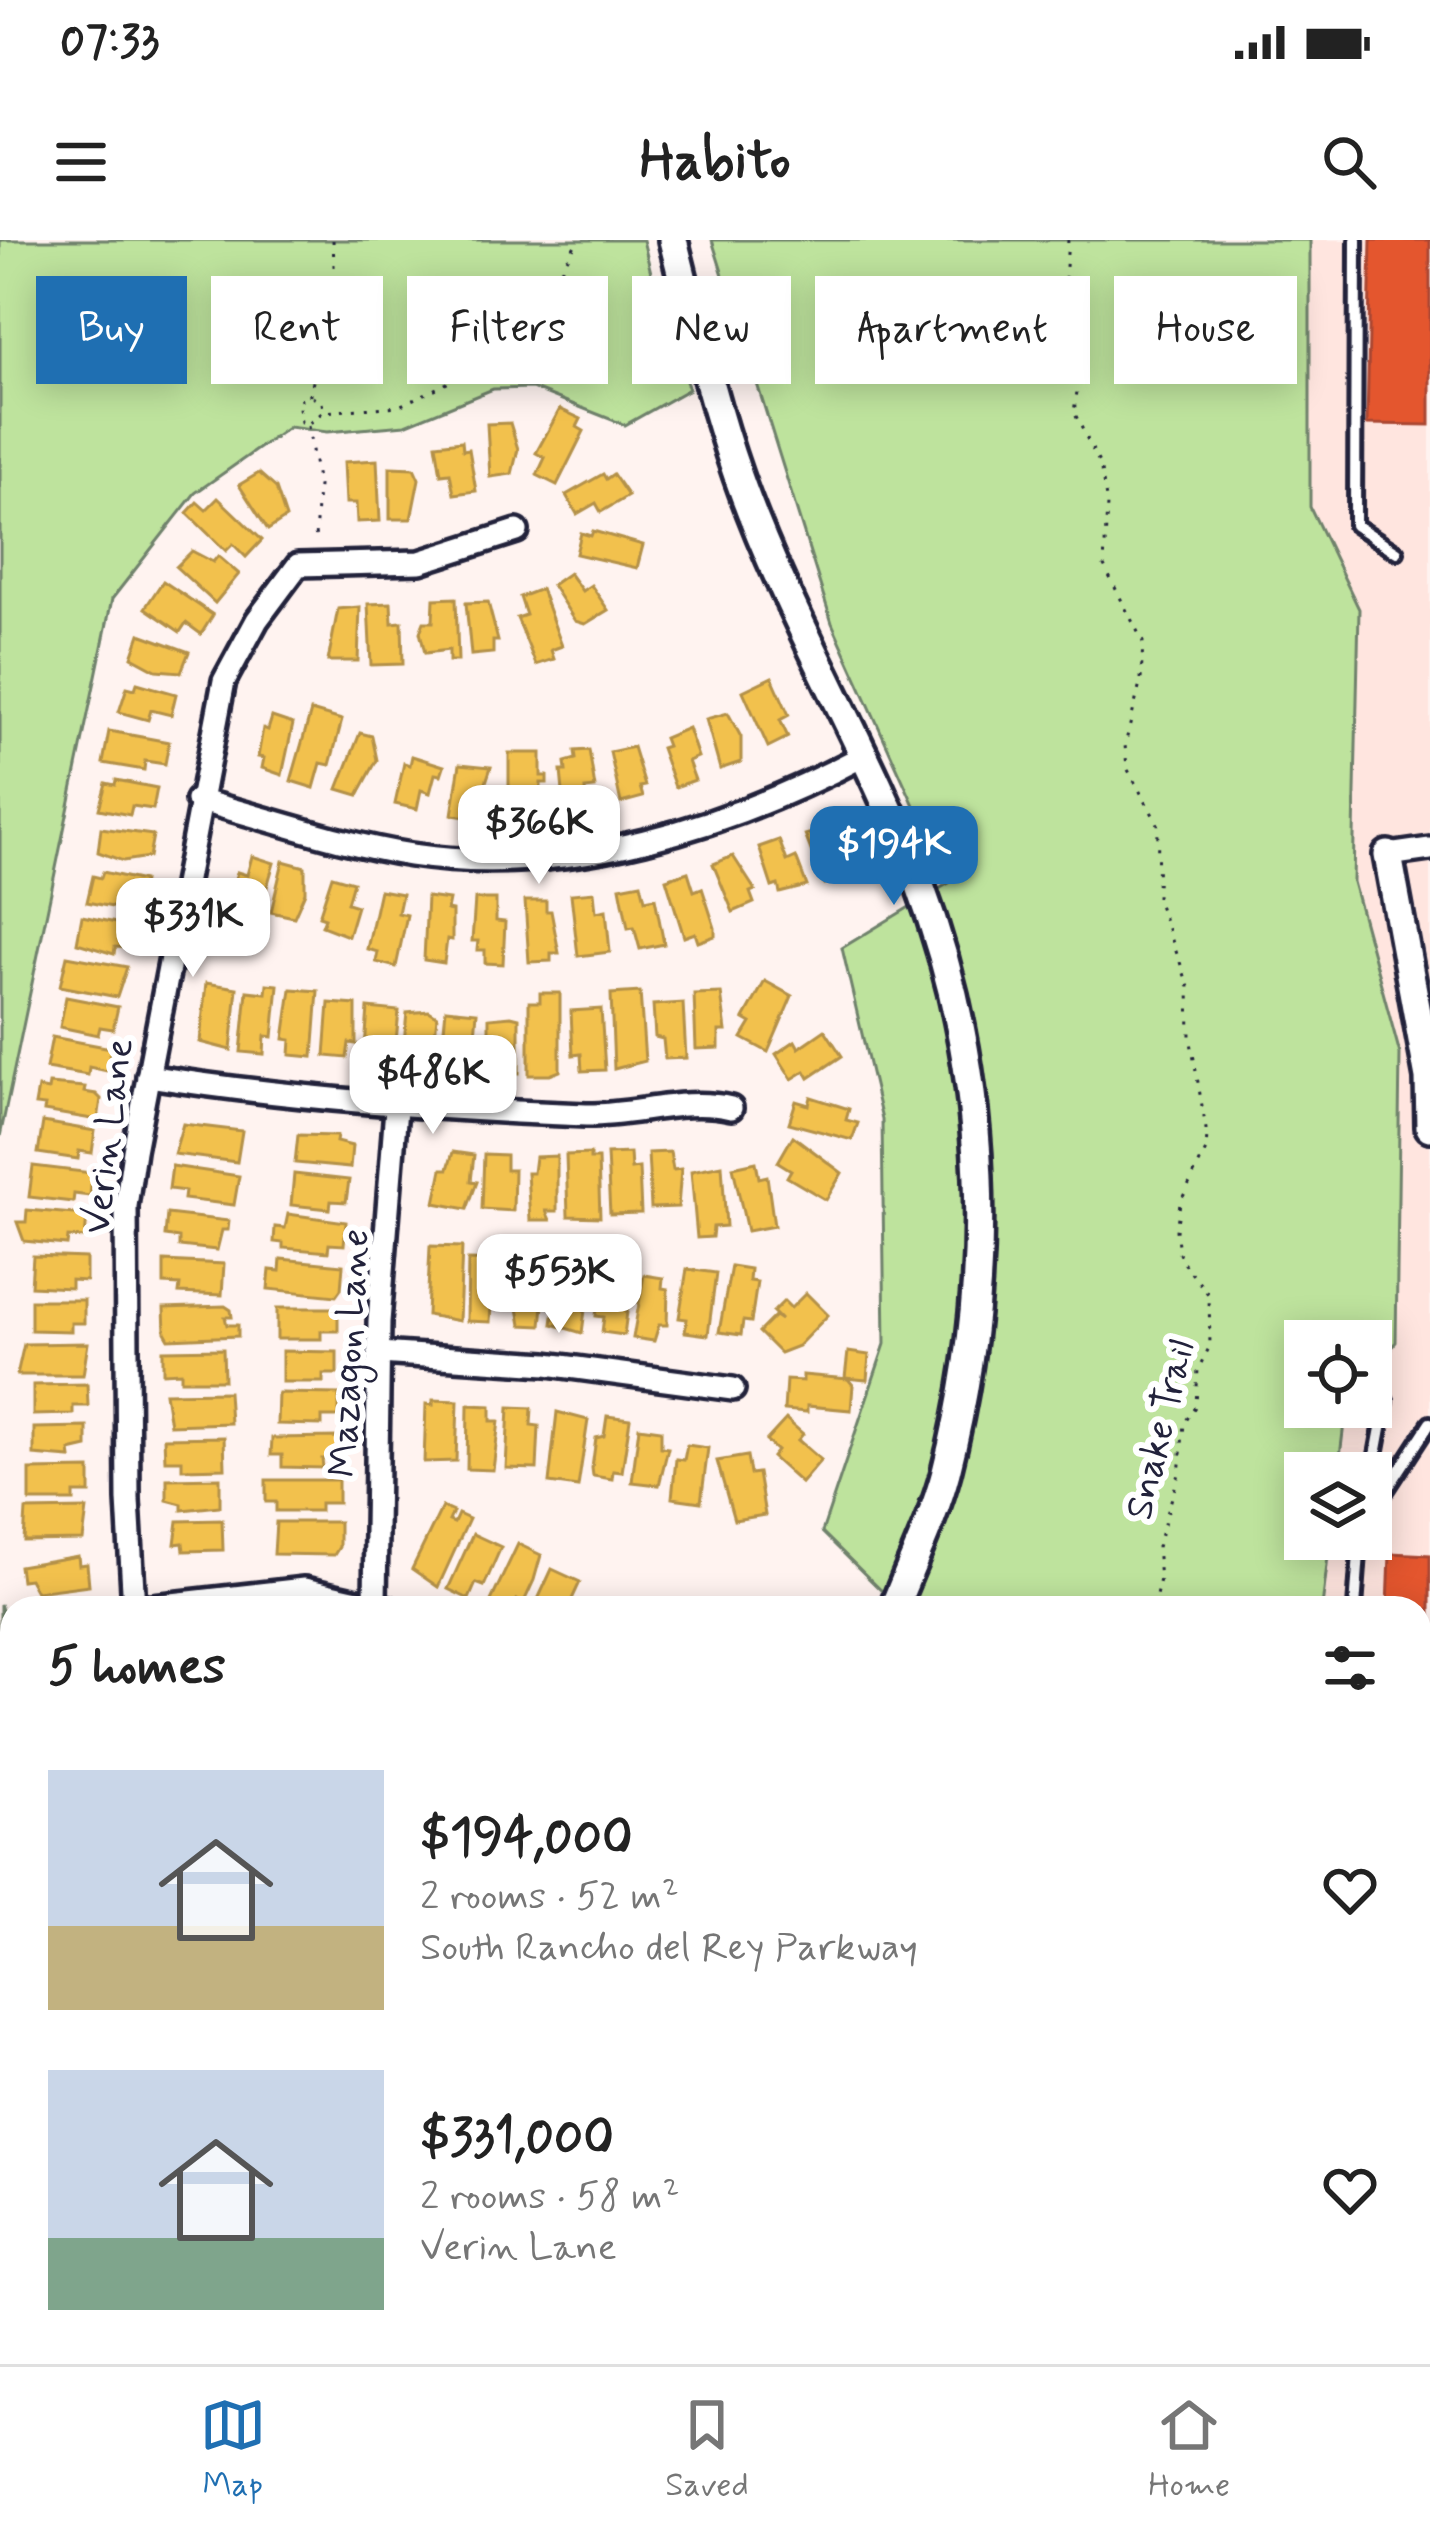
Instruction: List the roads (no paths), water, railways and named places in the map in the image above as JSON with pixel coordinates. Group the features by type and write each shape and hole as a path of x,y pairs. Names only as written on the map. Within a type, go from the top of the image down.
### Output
{"street":[{"path":"673,240 740,481 919,882 954,993 979,1166 980,1245 972,1346 945,1477 899,1596"},
{"name":"Verin Lane","path":"134,1596 128,1500 126,1206 197,800 224,681 256,620 298,565 420,562 517,531"},
{"path":"197,800 408,855 542,859 615,850 801,789 863,756"},
{"path":"1430,849 1388,855 1429,1078 1430,1127"},
{"path":"148,1076 396,1108 600,1115 711,1103 731,1108"},
{"name":"Mazagon Lane","path":"381,1596 379,1353 396,1108"},
{"path":"379,1353 548,1364 733,1389"},
{"path":"242,1596 304,1589 338,1596"}],"lane":[{"path":"1357,240 1355,525 1397,552"},
{"path":"1392,1482 1430,1423"},
{"path":"1356,1596 1358,1560"}]}
